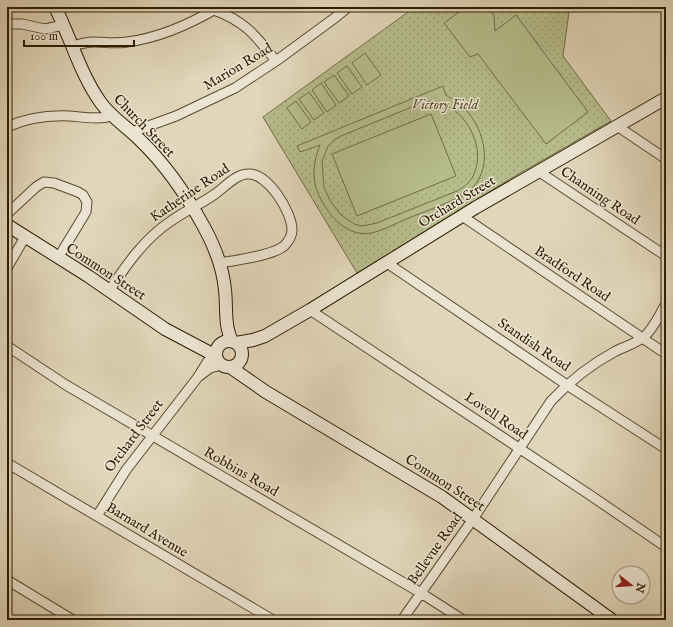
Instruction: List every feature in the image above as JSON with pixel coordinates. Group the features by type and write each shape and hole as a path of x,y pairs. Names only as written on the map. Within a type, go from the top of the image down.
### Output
{"main road":[{"name":"Church Street","path":"55,7 91,87 101,104 112,116 132,132 164,167 192,207 210,238 220,263 225,284 229,333 234,342"},
{"name":"Orchard Street","path":"234,342 247,341 264,336 310,310 538,171 666,98"},
{"name":"Common Street","path":"7,225 165,329 190,342 253,383 424,486 474,519 612,620"},
{"name":"Church Street","path":"220,344 226,309"},
{"name":"Orchard Street","path":"242,357 264,336"},
{"path":"242,357 238,364 221,361 216,349 220,344 226,341 234,342 241,347 242,357 253,383"},
{"name":"Common Street","path":"190,342 205,345 220,344"}],"street":[{"name":"Marion Road","path":"132,132 176,116 225,94 276,61 348,7"},
{"path":"73,46 93,42 116,43 139,40 164,32 216,8 248,28 276,61"},
{"path":"7,24 22,24 45,29 64,25"},
{"path":"7,127 23,121 44,117 68,116 96,119 112,116"},
{"path":"617,126 666,159"},
{"name":"Channing Road","path":"538,171 666,256"},
{"name":"Katherine Road","path":"109,291 141,246 162,228 237,178 248,174 254,174 265,179 270,184 289,216 292,227 290,237 284,246 272,252 220,263"},
{"path":"7,214 36,186 44,182 54,183 83,195 87,202 86,212 58,258"},
{"name":"Bradford Road","path":"462,216 666,354"},
{"path":"7,268 25,237"},
{"name":"Standish Road","path":"387,263 567,385 666,449"},
{"name":"Bellevue Road","path":"402,620 474,519 551,402 567,385 614,352 642,338 651,329 666,304"},
{"name":"Lovell Road","path":"310,310 666,547"},
{"name":"Robbins Road","path":"7,346 66,385 421,593 463,620"},
{"name":"Orchard Street","path":"97,516 122,475 198,377 208,361 221,361"},
{"name":"Barnard Avenue","path":"7,463 273,620"},
{"path":"7,580 73,620"}],"green space":[{"name":"Victory Field","path":"415,7 566,7 569,12 563,56 611,121 510,179 357,273 263,117"},
{"path":"466,7 489,7 494,16 495,31 516,15 588,112 546,144 478,54 470,57 444,23"},
{"path":"365,53 381,75 367,85 352,63"},
{"path":"347,66 362,87 352,94 337,73"},
{"path":"334,75 349,96 339,103 324,82"},
{"path":"321,83 336,105 327,112 312,90"},
{"path":"443,86 446,95 457,101 466,110 474,120 480,132 484,156 483,169 479,180 471,189 460,197 381,230 364,234 349,230 337,221 327,210 319,196 316,188 314,167 320,145 300,152 297,146","holes":["432,101 443,104 462,118 470,128 475,139 477,163 473,177 469,182 457,191 377,223 362,226 354,224 341,215 331,202 324,188 322,162 328,146 341,136 424,102"]},
{"path":"309,92 324,113 314,120 299,99"},
{"path":"296,101 311,122 302,129 287,108"},
{"path":"431,114 456,176 357,216 332,154"}]}
